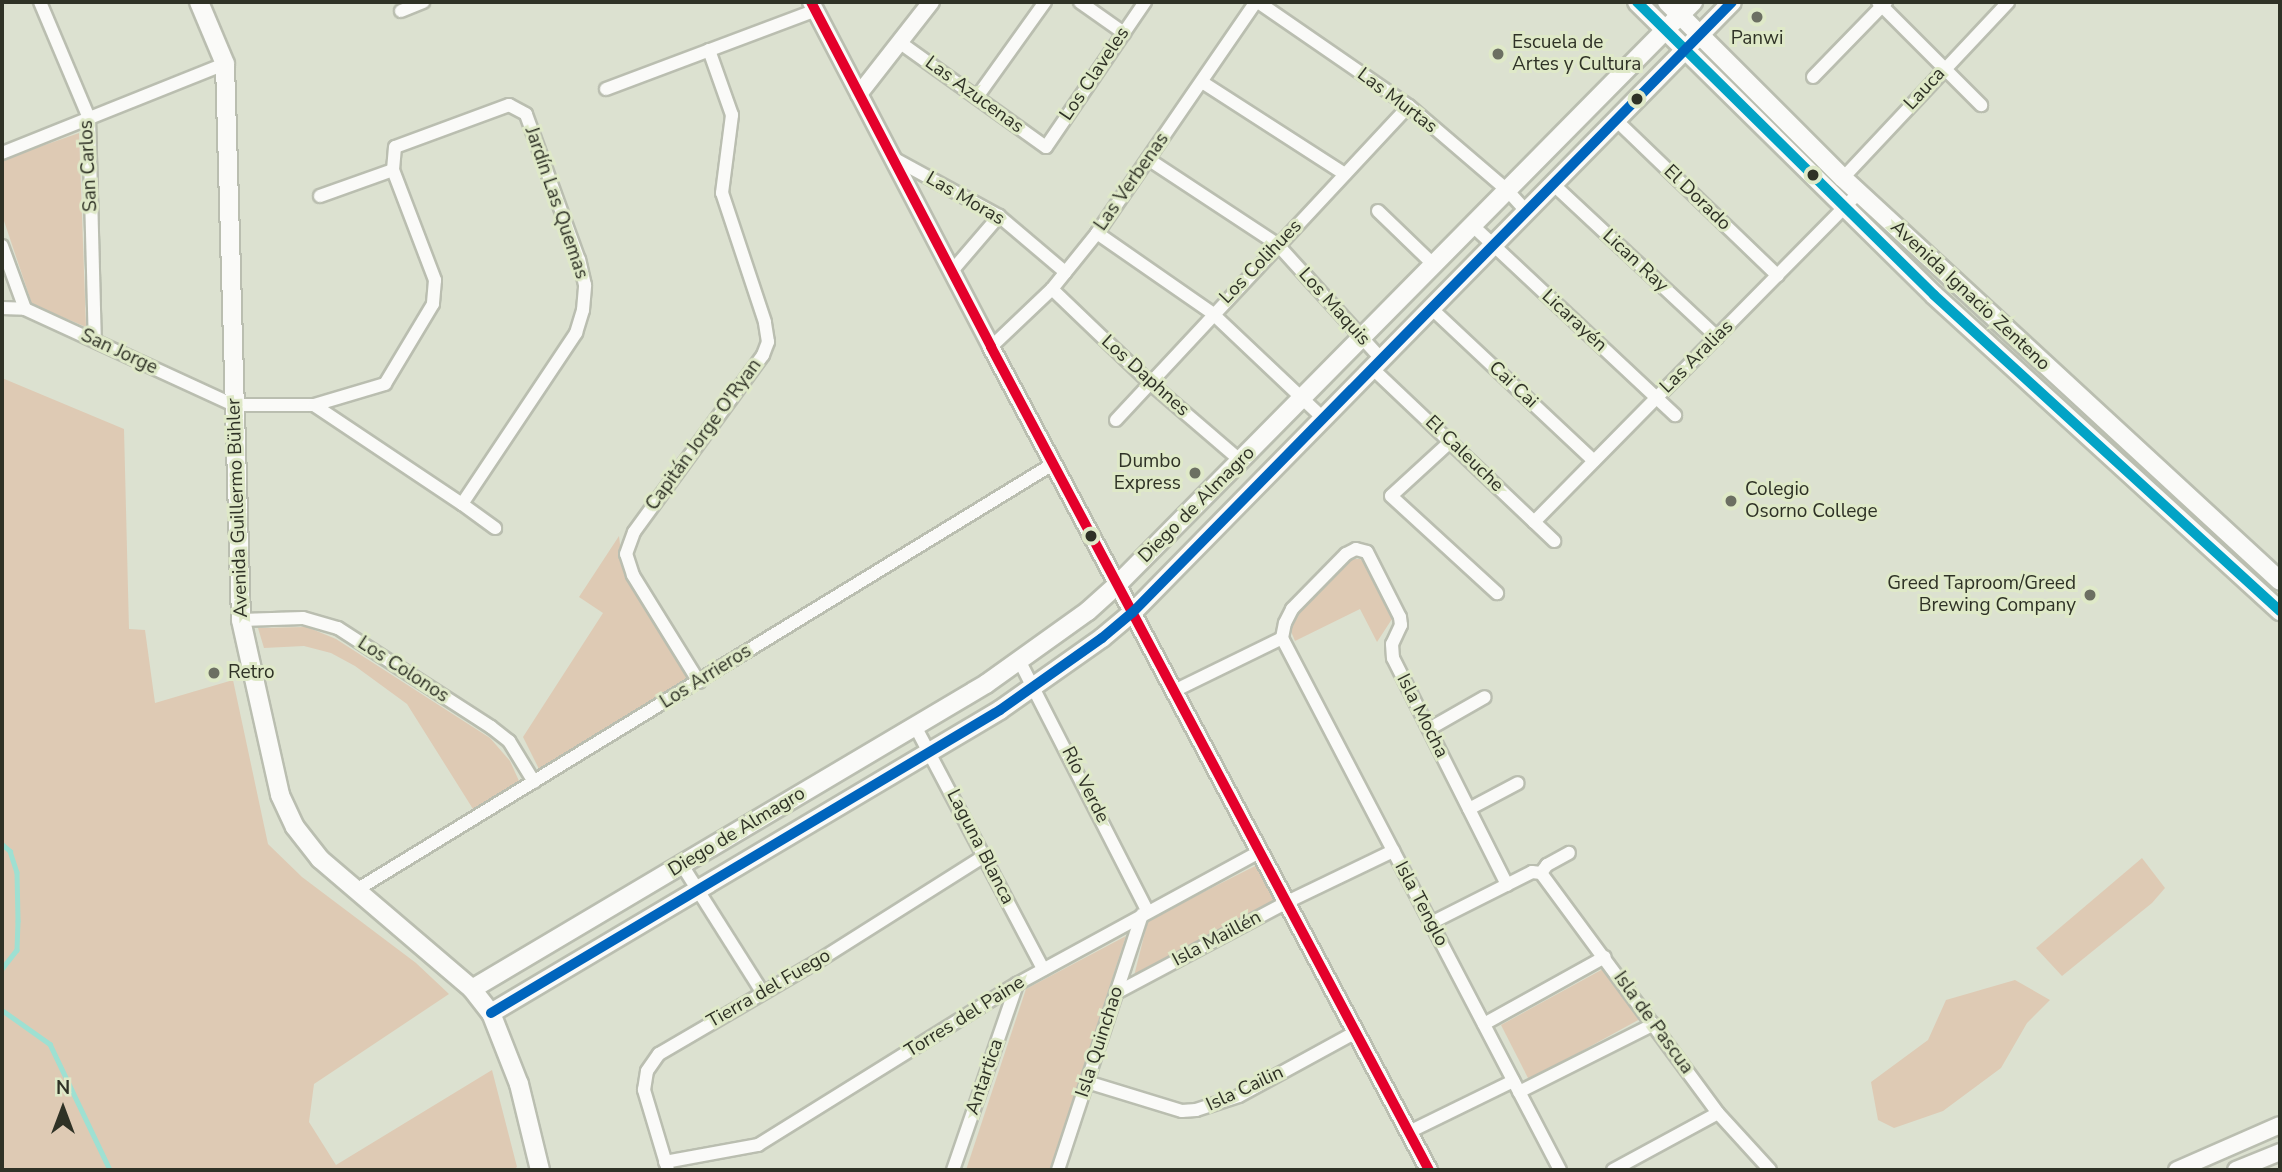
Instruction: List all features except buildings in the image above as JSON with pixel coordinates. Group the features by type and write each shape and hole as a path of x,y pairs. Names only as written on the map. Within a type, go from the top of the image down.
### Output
{"main road":[{"name":"Avenida Guillermo Bühler","path":"199,2 225,64 241,620 283,802 309,846 331,870 358,889 472,989 491,1013 516,1075 540,1170"},
{"name":"Avenida Ignacio Zenteno","path":"1637,2 1934,295 2280,611"},
{"name":"Avenida Ignacio Zenteno","path":"1667,2 1843,178 2280,581"},
{"name":"Diego de Almagro","path":"472,989 1020,662 1117,585 1693,2"},
{"name":"Diego de Almagro","path":"491,1013 1035,687 1132,613 1732,2"},
{"path":"1934,295 1950,279"},
{"path":"2098,443 2112,428"}],"street":[{"name":"San Carlos","path":"40,2 89,118 95,340"},
{"path":"401,11 423,2"},
{"path":"859,94 902,44 932,2"},
{"path":"977,97 1045,2"},
{"path":"1080,2 1124,33"},
{"name":"Los Claveles","path":"1046,147 1145,2"},
{"name":"Las Verbenas","path":"991,347 1052,289 1097,233 1257,2"},
{"name":"Las Murtas","path":"1257,2 1409,106 1508,191 1527,212"},
{"name":"Lauca","path":"1843,178 1944,67 2008,2"},
{"path":"1813,77 1882,3 1982,104"},
{"path":"606,89 709,50 813,6 951,272 1409,1132 1423,1168"},
{"name":"Las Azucenas","path":"902,44 1046,147"},
{"name":"Capitán Jorge O'Ryan","path":"699,682 633,575 626,554 630,537 763,355 768,342 765,322 722,193 732,115 709,50"},
{"path":"2,153 225,64"},
{"path":"1202,82 1345,174"},
{"name":"Jardín Las Quemas","path":"393,170 395,147 509,105 526,114 583,272 585,298 576,333 462,504"},
{"name":"Los Colihues","path":"1116,420 1277,244 1409,106"},
{"name":"El Dorado","path":"1617,121 1778,275"},
{"name":"Las Moras","path":"892,158 999,216 1065,272"},
{"name":"Los Maquis","path":"1148,159 1277,244 1362,338 1378,365"},
{"path":"234,405 314,405 385,384 433,304 435,280 393,170 320,196"},
{"name":"Lican Ray","path":"1554,185 1717,337"},
{"name":"Las Aralias","path":"1534,522 1859,193"},
{"path":"1378,211 1434,265"},
{"path":"951,272 999,216"},
{"name":"Licarayén","path":"1473,226 1675,415"},
{"path":"1097,233 1213,313 1324,419"},
{"path":"2,246 25,309"},
{"name":"Los Daphnes","path":"1052,289 1149,382 1241,461"},
{"name":"San Jorge","path":"2,308 25,309 234,405"},
{"name":"Cai Cai","path":"1432,309 1594,461"},
{"name":"El Caleuche","path":"1378,365 1451,441 1554,541"},
{"path":"314,405 495,528"},
{"path":"1451,441 1391,496 1497,593"},
{"name":"Los Arrieros","path":"358,889 1053,464"},
{"name":"Isla Mocha","path":"1282,638 1284,623 1292,608 1346,554 1360,548 1374,562 1400,617 1401,625 1392,644 1391,654 1507,885"},
{"name":"Los Colonos","path":"241,620 303,618 338,628 500,734 520,756 534,782"},
{"path":"1174,691 1282,638"},
{"name":"Isla Tenglo","path":"1282,638 1560,1170"},
{"name":"Río Verde","path":"1020,662 1035,687 1144,912"},
{"path":"1429,729 1485,698"},
{"name":"Laguna Blanca","path":"915,726 1043,969"},
{"path":"1469,809 1518,783"},
{"name":"Isla Maillén","path":"1118,992 1287,902 1393,851"},
{"name":"Torres del Paine","path":"666,1166 758,1145 1017,984 1144,912 1259,852"},
{"path":"1431,923 1532,873 1541,873 1547,865 1569,853"},
{"name":"Tierra del Fuego","path":"666,1166 644,1090 650,1064 666,1048 763,993 984,856"},
{"path":"682,864 763,993"},
{"name":"Isla de Pascua","path":"1541,873 1717,1113 1770,1170"},
{"name":"Isla Quinchao","path":"1058,1170 1144,912"},
{"path":"1483,1024 1605,957"},
{"name":"Antartica","path":"953,1170 1017,984"},
{"path":"1409,1132 1654,1024"},
{"name":"Isla Cailin","path":"1087,1082 1182,1111 1196,1110 1239,1096 1356,1032"},
{"path":"1613,1170 1717,1113"},
{"path":"2177,1170 2280,1125"},
{"path":"2240,1142 2246,1168 2280,1152"}],"shaded area":[{"path":"79,133 86,327 32,304 2,215 2,160"},
{"path":"2,378 124,429 129,629 145,630 155,703 233,680 268,844 302,877 416,963 449,994 314,1084 309,1122 336,1165 492,1070 517,1167 513,1170 2,1170"},
{"path":"619,536 623,569 689,679 539,769 523,737 603,613 579,597"},
{"path":"1351,559 1360,559 1368,565 1392,619 1377,642 1360,609 1295,641 1290,629 1294,614"},
{"path":"307,627 336,639 490,738 510,761 519,781 473,809 407,704 355,666 331,653 304,646 264,648 258,628"},
{"path":"2142,858 2165,888 2152,903 2062,976 2036,948"},
{"path":"1265,861 1285,901 1134,976 1148,920"},
{"path":"1126,936 1050,1170 966,1170 1026,989"},
{"path":"1603,969 1640,1019 1529,1080 1501,1025"},
{"path":"2015,980 2050,1000 2027,1023 2001,1068 1943,1111 1894,1128 1878,1120 1871,1082 1928,1040 1946,1000"}],"waterway":[{"path":"2,844 10,851 17,872 18,921 17,950 2,969"},
{"path":"2,1010 50,1044 110,1170"}],"transit line":[{"path":"811,2 991,347 1429,1170"},
{"path":"1637,2 1934,295 2280,611"},
{"path":"491,1013 1000,710 1102,638 1132,613 1732,2"}],"place":[{"name":"Panwi","path":"1757,17"},
{"name":"Escuela de Artes y Cultura","path":"1498,54"},
{"name":"Dumbo Express","path":"1195,473"},
{"name":"Colegio Osorno College","path":"1731,501"},
{"name":"Greed Taproom/Greed Brewing Company","path":"2090,595"},
{"name":"Retro","path":"214,673"}]}
